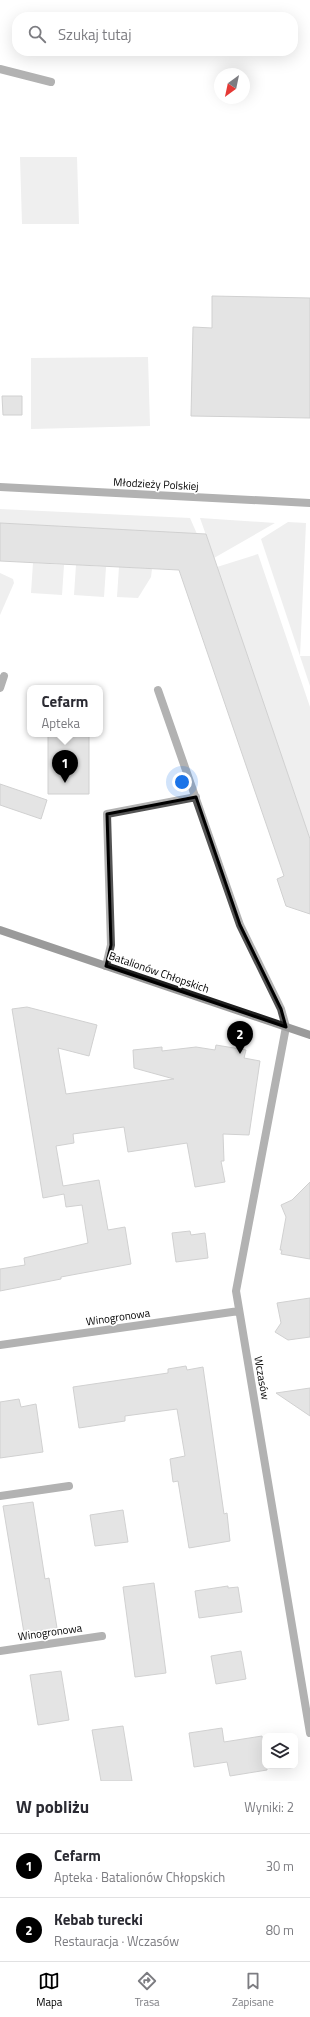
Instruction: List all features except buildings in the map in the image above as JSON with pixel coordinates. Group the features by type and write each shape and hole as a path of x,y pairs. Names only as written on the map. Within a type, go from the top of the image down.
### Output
{"street":[{"path":"0,69 51,82"},
{"name":"Młodzieży Polskiej","path":"0,487 310,503"},
{"path":"0,688 4,676"},
{"path":"158,690 240,925 281,1009 286,1027"},
{"path":"106,966 111,945 107,814 196,797"},
{"name":"Batalionów Chłopskich","path":"0,930 310,1035"},
{"name":"Wczasów","path":"286,1027 236,1291 310,1733"},
{"name":"Winogronowa","path":"0,1345 239,1311"},
{"path":"0,1496 69,1486"},
{"name":"Winogronowa","path":"0,1651 102,1636"}],"highlighted area":[{"path":"196,797 240,925 281,1009 286,1027 106,966 111,945 107,814"}],"shaded area":[{"path":"20,157 77,157 79,224 22,224"},
{"path":"148,357 150,426 31,429 31,358"},
{"path":"0,509 190,518 197,534 0,523"},
{"path":"200,518 275,523 214,558"},
{"path":"288,522 306,523 300,656 261,539"},
{"path":"258,554 310,707 310,839 217,567"},
{"path":"33,563 64,565 62,595 31,593"},
{"path":"76,565 106,567 104,597 74,595"},
{"path":"119,567 152,569 151,577 138,598 117,597"},
{"path":"0,573 13,579 14,583 0,615"},
{"path":"300,656 310,656 310,686"}],"place":[{"name":"Cefarm","path":"65,783"},
{"name":"Kebab turecki","path":"240,1054"}]}
